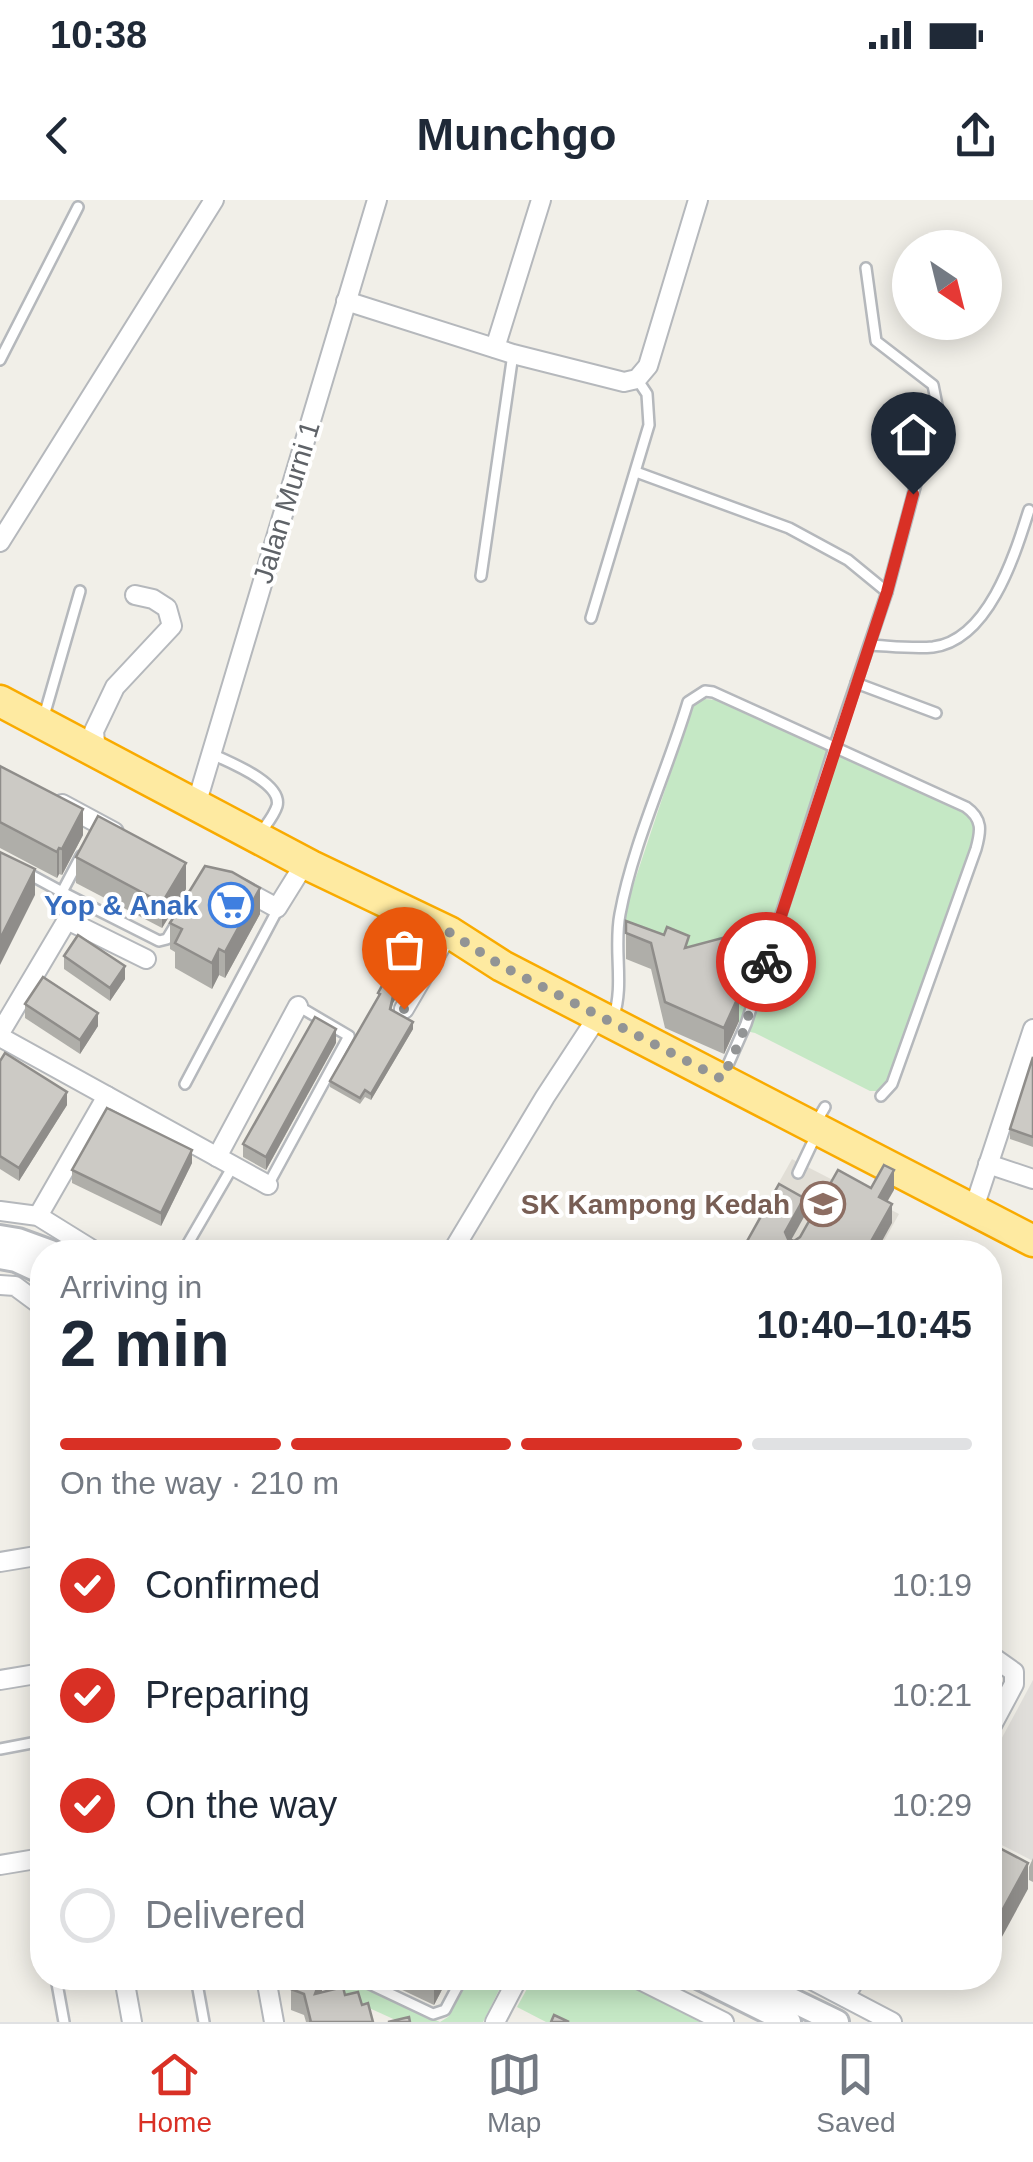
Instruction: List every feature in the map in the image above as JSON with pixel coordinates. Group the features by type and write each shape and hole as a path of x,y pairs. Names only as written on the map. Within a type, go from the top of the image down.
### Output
{"highway":[{"path":"0,701 42,723 96,735 196,805 449,932 502,966 722,1079 819,1121 849,1154 1033,1241"},
{"path":"0,720 96,735"}],"street":[{"path":"0,542 214,200"},
{"name":"Jalan Murni 1","path":"196,805 376,200"},
{"path":"504,351 540,200"},
{"path":"346,300 504,351 624,382 637,379 648,366 698,200"},
{"path":"96,735 119,680 172,626 167,608 135,595"},
{"path":"49,797 133,841"},
{"path":"219,882 237,886 274,908 279,907 306,862"},
{"path":"146,959 67,920 0,1035 268,1185"},
{"path":"404,1009 449,932"},
{"path":"225,1161 298,1006"},
{"path":"459,1240 545,1097 605,1019"},
{"path":"973,1210 1033,1029"},
{"path":"38,1216 107,1096"},
{"path":"988,1164 1033,1179"},
{"path":"0,1210 38,1216 77,1240"},
{"path":"0,1237 30,1246"},
{"path":"0,1258 30,1266"},
{"path":"0,1285 16,1286 30,1297"},
{"path":"0,1562 30,1556"},
{"path":"1002,1664 1014,1672 1014,1684 1002,1706"},
{"path":"0,1680 30,1675"},
{"path":"0,1866 30,1861"},
{"path":"126,1990 132,2022"},
{"path":"268,1990 274,2022"},
{"path":"495,2022 512,1990"},
{"path":"660,1990 724,2022"},
{"path":"724,1990 789,2022"},
{"path":"771,1990 837,2022"},
{"path":"831,1990 892,2022"},
{"path":"845,1997 849,1990"}],"lane":[{"path":"0,360 78,207"},
{"path":"722,1079 740,1041 887,592 937,405 933,385 876,341 866,268"},
{"path":"481,576 504,351"},
{"path":"591,618 650,425 646,394 637,379"},
{"path":"636,472 789,528 848,560 887,592"},
{"path":"870,645 934,647 954,641 1001,590 1029,510"},
{"path":"42,723 80,591"},
{"path":"856,684 936,713"},
{"path":"605,1019 619,1004 620,968 614,948 620,913 688,702 705,690 714,692 966,808 977,817 981,830 892,1084 881,1096"},
{"path":"212,754 271,785 277,808 258,838"},
{"path":"62,892 98,823"},
{"path":"16,866 160,941 168,940 184,909"},
{"path":"186,1084 279,907"},
{"path":"268,1185 349,1036 298,1006"},
{"path":"740,1041 752,1047"},
{"path":"798,1173 819,1121"},
{"path":"189,1240 225,1161"},
{"path":"0,1748 30,1744"},
{"path":"58,1990 64,2022"},
{"path":"198,1990 204,2022"},
{"path":"383,1990 434,2014 445,2010 456,1990"}],"shaded area":[{"name":"SK Kampong Kedah","path":"792,1159 899,1214 885,1240 747,1240"},
{"path":"1033,1680 1033,1861 1002,1845 1002,1738"}],"green space":[{"path":"704,699 716,700 967,811 975,821 977,831 889,1082 880,1091 870,1091 755,1033 741,1030 726,963 626,934 622,919 693,706"},
{"path":"329,1990 372,1990 440,2022 400,2022"},
{"path":"463,1990 499,1990 483,2022 440,2022 448,2017"},
{"path":"526,1990 637,1990 700,2022 546,2022 517,2007"}],"building":[{"path":"0,766 83,809 62,849 57,852 0,822"},
{"path":"98,816 186,863 162,903 76,857"},
{"path":"0,852 35,869 0,939"},
{"path":"205,866 232,872 260,888 225,952 219,949 212,963 175,943 182,929 170,923"},
{"path":"626,921 664,935 667,927 689,936 685,948 726,937 739,995 724,1028 665,1002 651,943 626,933"},
{"path":"78,935 125,966 110,988 64,956"},
{"path":"403,948 417,955 393,996 390,1009 413,1022 371,1094 365,1090 360,1098 330,1081"},
{"path":"43,977 98,1013 80,1040 25,1004"},
{"path":"315,1017 336,1029 266,1157 243,1144"},
{"path":"5,1053 67,1092 19,1168 0,1156 0,1061"},
{"path":"1033,1057 1033,1137 1010,1129"},
{"path":"107,1108 192,1150 161,1213 72,1170"},
{"path":"884,1165 894,1170 879,1197 892,1204 872,1240 796,1240 838,1170 871,1188"},
{"path":"779,1184 804,1198 785,1232 791,1240 748,1240"},
{"path":"1002,1849 1028,1863 1002,1911"},
{"path":"294,1990 316,1990 315,1994 344,1990 345,1995 358,1992 362,2005 368,2003 373,2022 311,2022 304,1994"},
{"path":"554,2015 569,2022 551,2022"}],"way so far":[{"path":"404,1009 449,932 502,966 722,1079 740,1041 766,962"}],"place":[{"name":"Yop & Anak","path":"231,905"},
{"name":"SK Kampong Kedah","path":"823,1204"}],"route":[{"path":"766,962 887,592 913,494"}]}
